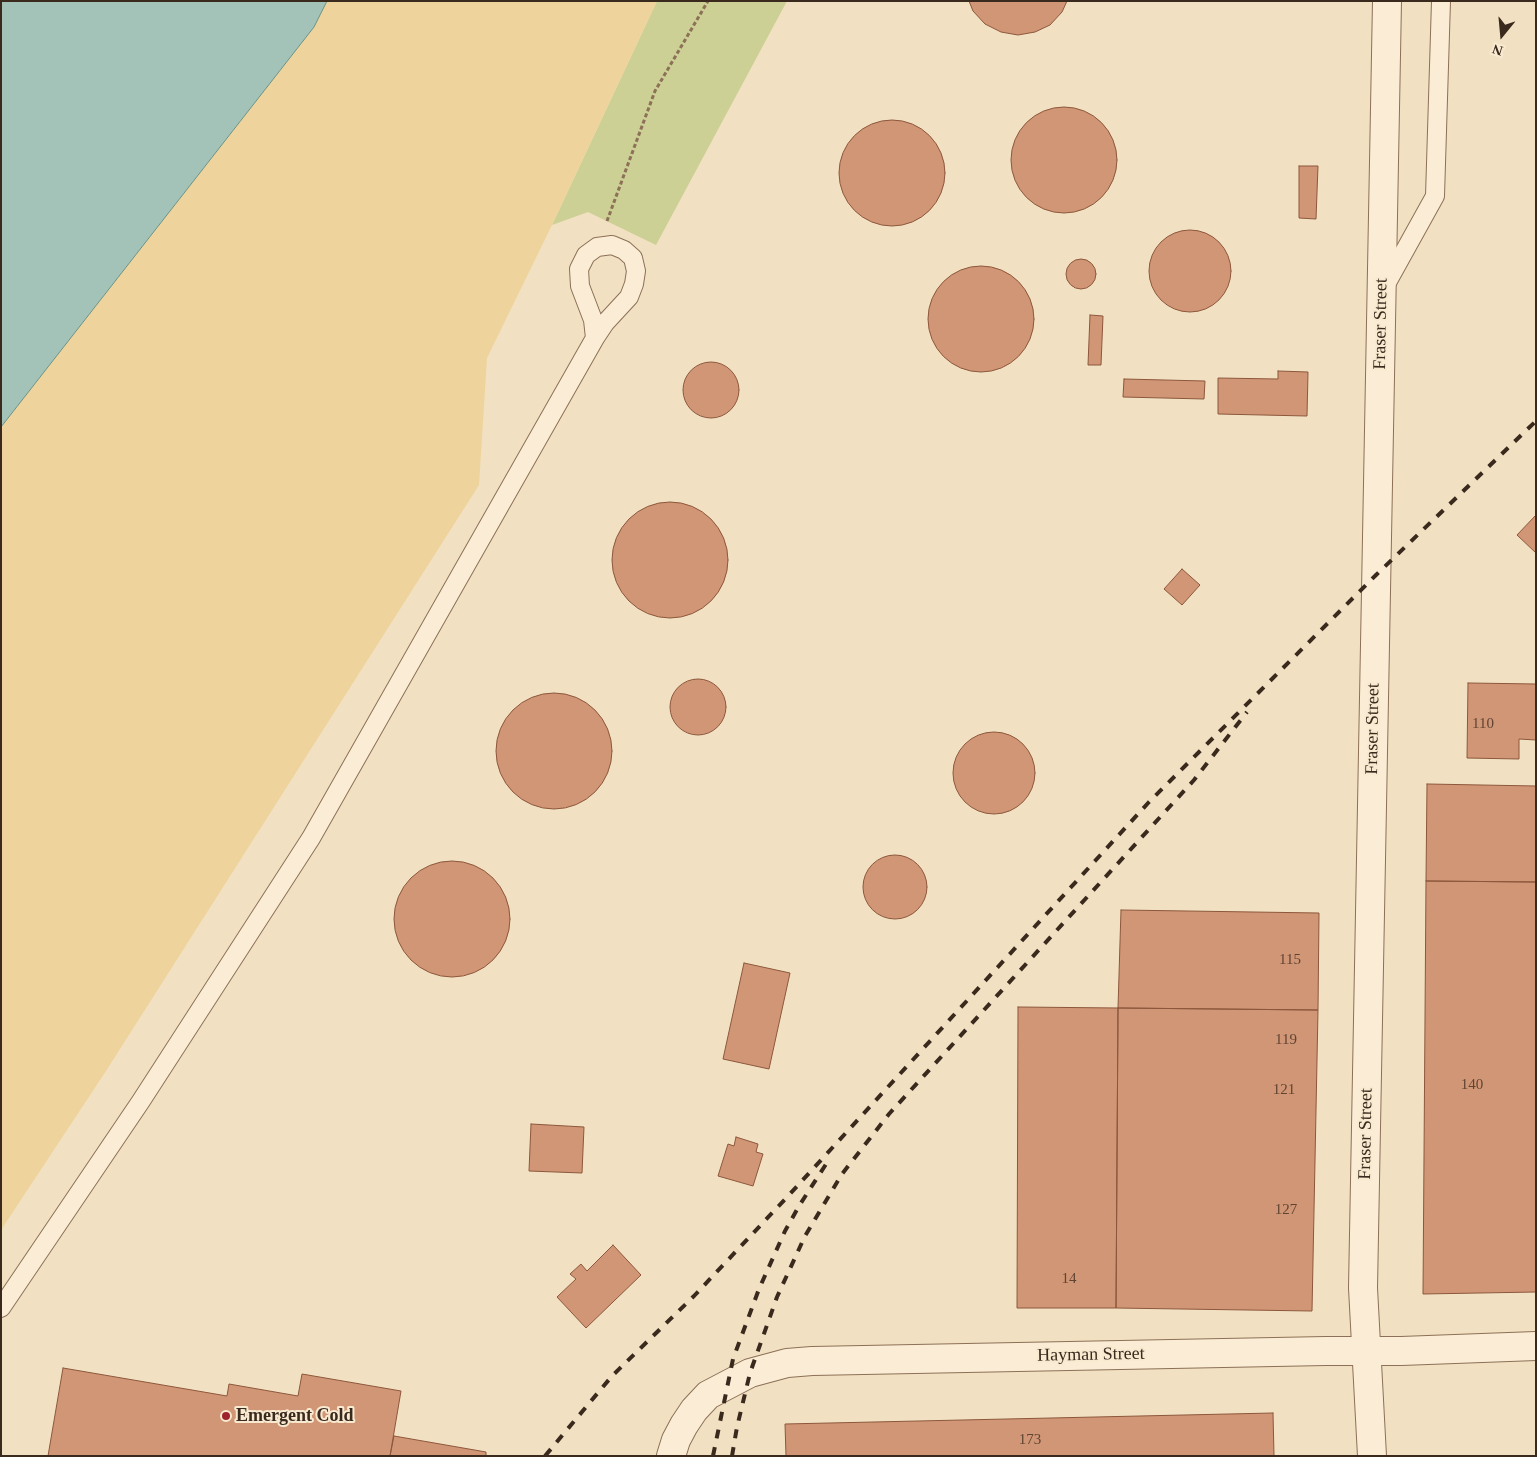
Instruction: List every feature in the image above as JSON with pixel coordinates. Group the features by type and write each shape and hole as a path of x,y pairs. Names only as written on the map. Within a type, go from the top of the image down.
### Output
{"street":[{"name":"Fraser Street","path":"1372,1456 1363,1288 1386,1"},
{"name":"Hayman Street","path":"673,1448 694,1410 708,1396 750,1373 787,1363 812,1360 1400,1351 1536,1346"}],"lane":[{"path":"1381,293 1435,196 1440,1"},
{"path":"1,1308 141,1100 311,838 595,338 629,297 636,271 633,258 624,250 612,245 597,247 586,255 579,270 580,286 593,320 595,338"}],"path":[{"path":"597,247 655,91 708,1"}],"green space":[{"path":"657,1 787,1 656,245 588,212 552,225"}],"sand":[{"path":"327,1 657,1 552,225 487,358 479,485 106,1071 1,1230 1,427 314,27"}],"water":[{"path":"1,1 327,1 314,27 1,427"}],"building":[{"path":"969,1 1067,1 1062,12 1050,25 1035,32 1018,35 1001,32 985,24 973,11"},
{"path":"1064,107 1084,111 1101,123 1113,140 1117,160 1113,180 1101,197 1084,209 1064,213 1044,209 1027,197 1015,180 1011,160 1015,140 1027,123 1044,111"},
{"path":"892,120 912,124 929,136 941,153 945,173 941,193 929,210 912,222 892,226 872,222 855,210 843,193 839,173 843,153 855,136 872,124"},
{"path":"1299,166 1318,166 1316,219 1299,218"},
{"path":"1182,230 1198,230 1213,237 1224,248 1231,263 1228,287 1219,300 1198,312 1182,312 1167,305 1156,294 1149,279 1149,263 1156,248 1167,237"},
{"path":"1081,259 1092,263 1096,274 1092,285 1081,289 1070,285 1066,274 1070,263"},
{"path":"981,266 1001,270 1018,282 1030,299 1034,319 1030,339 1018,356 1001,368 981,372 961,368 944,356 932,339 928,319 932,299 944,282 961,270"},
{"path":"1090,315 1103,316 1101,365 1088,365"},
{"path":"711,362 726,367 734,375 739,390 734,405 726,413 711,418 696,413 688,405 683,390 688,375 696,367"},
{"path":"1278,371 1308,372 1307,416 1218,414 1218,378 1278,379"},
{"path":"1124,379 1205,381 1204,399 1123,397"},
{"path":"670,502 692,506 702,511 711,519 719,528 724,538 728,560 724,582 719,592 711,601 702,609 692,614 670,618 648,614 638,609 629,601 621,592 616,582 612,560 616,538 621,528 629,519 638,511 648,506"},
{"path":"1536,515 1536,553 1517,535"},
{"path":"1182,569 1200,585 1182,605 1164,589"},
{"path":"698,679 713,684 721,692 726,707 721,722 713,730 698,735 683,730 675,722 670,707 675,692 683,684"},
{"path":"1468,683 1536,684 1536,740 1519,739 1519,759 1467,758"},
{"path":"554,693 576,697 586,702 595,710 603,719 608,729 612,751 608,773 603,783 595,792 586,800 576,805 554,809 532,805 522,800 513,792 505,783 500,773 496,751 500,729 505,719 513,710 522,702 532,697"},
{"path":"986,732 1002,732 1017,739 1028,750 1035,765 1032,789 1023,802 1002,814 986,814 971,807 960,796 953,781 953,765 960,750 971,739"},
{"path":"1427,784 1536,786 1536,882 1426,881"},
{"path":"895,855 907,858 918,864 924,875 927,887 924,899 918,910 907,916 895,919 883,916 872,910 866,899 863,887 866,875 872,864 883,858"},
{"path":"452,861 474,865 484,870 493,878 501,887 506,897 510,919 506,941 501,951 493,960 484,968 474,973 452,977 430,973 420,968 411,960 403,951 398,941 394,919 398,897 403,887 411,878 420,870 430,865"},
{"path":"1426,881 1536,882 1536,1292 1423,1294"},
{"path":"1121,910 1319,913 1318,1010 1118,1008"},
{"path":"744,963 790,973 769,1069 723,1059"},
{"path":"1018,1007 1118,1008 1116,1308 1017,1308"},
{"path":"1118,1008 1318,1010 1312,1311 1116,1308"},
{"path":"531,1124 584,1127 582,1173 529,1171"},
{"path":"736,1137 758,1144 756,1152 763,1154 753,1186 718,1176 728,1144 734,1146"},
{"path":"613,1245 641,1275 586,1328 557,1297 576,1279 570,1274 581,1264 587,1271"},
{"name":"Emergent Cold","path":"63,1368 227,1396 229,1384 298,1396 302,1374 401,1391 390,1456 48,1456"},
{"path":"1273,1413 1274,1456 786,1456 785,1424"},
{"path":"394,1436 486,1452 486,1456 390,1456"}],"railway":[{"path":"545,1456 612,1376 694,1296 789,1195 1149,802 1376,575 1536,421"},
{"path":"732,1456 750,1373 777,1297 805,1236 842,1174 889,1114 1194,780 1247,712"},
{"path":"713,1456 733,1359 759,1289 785,1231 830,1158"}],"place":[{"name":"Emergent Cold","path":"226,1416"}]}
